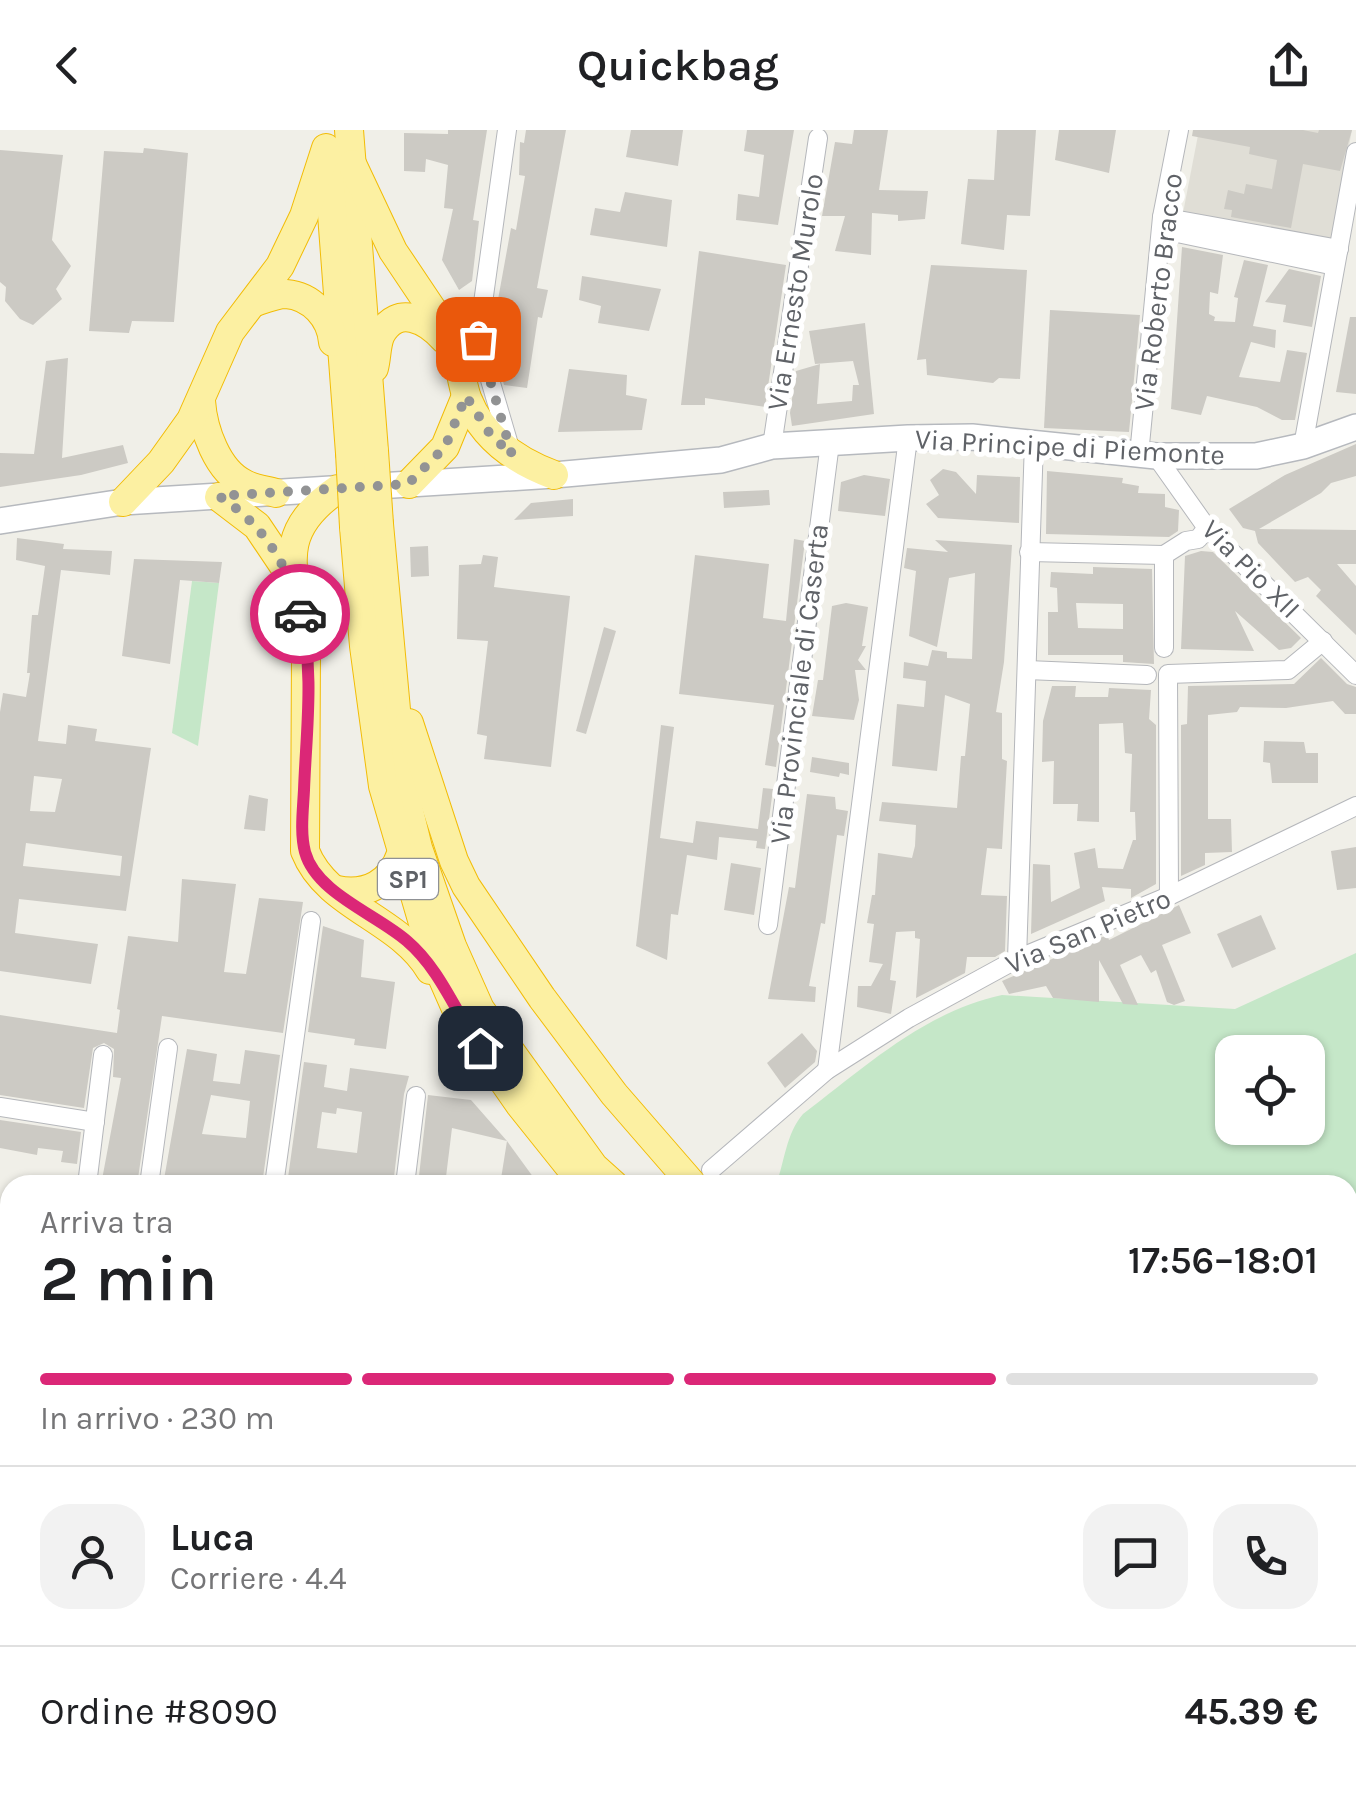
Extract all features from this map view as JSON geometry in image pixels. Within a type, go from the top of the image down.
[{"type":"highway","name":"SP1","points":[[349,130],[357,402]]},
{"type":"highway","name":"SP1","points":[[326,139],[362,452],[366,525],[364,646],[383,786],[432,954],[461,1020],[520,1105],[576,1175]]},
{"type":"highway","points":[[123,502],[179,440],[230,332],[280,266],[304,216],[326,139]]},
{"type":"highway","points":[[352,164],[393,251],[450,336],[466,396],[490,434],[512,455],[554,475]]},
{"type":"highway","points":[[255,302],[284,294],[322,311],[332,333],[336,368],[357,402]]},
{"type":"highway","points":[[357,402],[380,335],[396,319],[422,319],[446,341],[459,361]]},
{"type":"highway","points":[[408,484],[445,447],[466,396]]},
{"type":"highway","points":[[200,401],[202,419],[225,468],[245,484],[276,493]]},
{"type":"highway","points":[[338,489],[321,500],[301,526],[292,556],[292,578],[306,652],[305,851],[319,878],[406,940],[450,994]]},
{"type":"highway","points":[[219,496],[257,526],[292,578]]},
{"type":"highway","name":"SP1","points":[[366,525],[387,641],[402,786],[418,848],[452,946],[480,1009],[603,1175]]},
{"type":"highway","points":[[387,641],[420,760],[466,886],[542,998],[614,1094],[700,1175]]},
{"type":"highway","points":[[337,890],[349,892],[384,882],[395,871],[401,854]]},
{"type":"main road","name":"Via Principe di Piemonte","points":[[0,521],[123,502],[554,475],[721,460],[772,446],[908,438],[972,436],[1148,456],[1256,456],[1303,446],[1356,426]]},
{"type":"street","points":[[507,130],[478,339],[512,455]]},
{"type":"street","name":"Via Roberto Bracco","points":[[1148,456],[1163,224],[1179,130]]},
{"type":"street","name":"Via Ernesto Murolo","points":[[772,446],[818,138]]},
{"type":"street","points":[[1303,446],[1356,152]]},
{"type":"street","points":[[1163,224],[1337,258]]},
{"type":"street","points":[[827,1070],[908,438]]},
{"type":"street","points":[[1017,959],[1034,442]]},
{"type":"street","name":"Via Provinciale di Caserta","points":[[768,925],[830,443]]},
{"type":"street","name":"Via Pio XII","points":[[1148,456],[1207,528],[1356,675]]},
{"type":"street","points":[[1028,552],[1164,555],[1198,538],[1207,528]]},
{"type":"street","points":[[1164,555],[1164,648]]},
{"type":"street","points":[[1168,896],[1168,674],[1288,670],[1322,641]]},
{"type":"street","points":[[1027,670],[1147,675]]},
{"type":"street","name":"Via San Pietro","points":[[704,1175],[827,1070],[910,1018],[1017,959],[1168,896],[1356,806]]},
{"type":"street","points":[[275,1175],[311,921]]},
{"type":"street","points":[[150,1175],[168,1048]]},
{"type":"street","points":[[89,1175],[103,1054]]},
{"type":"street","points":[[406,1175],[416,1096]]},
{"type":"street","points":[[0,1107],[95,1122]]},
{"type":"shaded area","points":[[1199,130],[1352,130],[1330,243],[1183,213]]},
{"type":"green space","points":[[192,581],[219,583],[198,746],[172,733]]},
{"type":"green space","points":[[1356,953],[1356,1175],[779,1175],[789,1139],[803,1114],[896,1043],[974,1003],[1002,995],[1235,1009]]},
{"type":"building","points":[[448,130],[487,130],[473,220],[479,221],[472,281],[459,290],[442,260],[453,209],[444,208],[448,165],[426,159],[425,172],[404,171],[404,133],[448,134]]},
{"type":"building","points":[[526,130],[566,130],[537,288],[548,290],[542,318],[538,317],[527,388],[504,385],[491,338],[511,228],[516,230],[525,176],[519,175],[520,142],[524,143]]},
{"type":"building","points":[[631,130],[683,130],[678,166],[626,157]]},
{"type":"building","points":[[747,130],[794,130],[778,225],[736,220],[738,194],[759,197],[764,155],[744,151]]},
{"type":"building","points":[[854,130],[888,130],[879,190],[928,191],[925,219],[898,221],[898,215],[872,213],[871,255],[835,251],[845,216],[822,216],[835,142],[852,144]]},
{"type":"building","points":[[997,130],[1036,130],[1030,216],[1007,215],[1004,250],[961,244],[968,179],[994,180]]},
{"type":"building","points":[[1059,130],[1116,130],[1109,173],[1055,160]]},
{"type":"building","points":[[1193,130],[1352,130],[1340,171],[1303,164],[1291,228],[1231,217],[1232,210],[1224,209],[1228,190],[1244,194],[1246,184],[1272,189],[1277,160],[1249,154],[1250,147],[1192,136]]},
{"type":"building","points":[[144,148],[188,153],[174,322],[132,321],[129,333],[89,331],[104,151],[143,153]]},
{"type":"building","points":[[0,150],[63,155],[52,240],[71,266],[56,289],[62,299],[33,325],[20,319],[5,301],[6,287],[0,282]]},
{"type":"building","points":[[625,192],[672,200],[667,247],[590,235],[595,208],[620,212]]},
{"type":"building","points":[[1182,247],[1223,255],[1218,294],[1210,292],[1209,314],[1215,317],[1214,321],[1235,322],[1238,298],[1234,297],[1244,260],[1268,265],[1253,326],[1276,330],[1275,348],[1251,342],[1239,377],[1280,382],[1287,350],[1307,353],[1295,420],[1282,420],[1257,407],[1207,396],[1201,415],[1171,409]]},
{"type":"building","points":[[699,251],[786,265],[765,407],[705,398],[705,405],[681,405]]},
{"type":"building","points":[[931,265],[1027,270],[1020,379],[999,378],[993,383],[927,375],[926,359],[917,360]]},
{"type":"building","points":[[1289,269],[1321,276],[1312,327],[1283,322],[1286,305],[1265,302]]},
{"type":"building","points":[[582,276],[661,289],[649,331],[598,323],[601,306],[579,300]]},
{"type":"building","points":[[1050,310],[1140,315],[1129,432],[1044,428]]},
{"type":"building","points":[[1350,317],[1356,317],[1356,394],[1336,392]]},
{"type":"building","points":[[865,323],[874,414],[792,426],[796,371],[820,364],[817,404],[852,401],[853,385],[859,385],[853,361],[815,364],[809,331]]},
{"type":"building","points":[[68,358],[62,458],[123,445],[128,463],[81,475],[0,487],[0,453],[34,454],[46,361]]},
{"type":"building","points":[[569,369],[627,375],[626,395],[647,399],[642,430],[558,432]]},
{"type":"building","points":[[1356,444],[1356,476],[1331,483],[1321,493],[1259,529],[1356,530],[1356,564],[1337,564],[1356,586],[1356,635],[1316,596],[1321,590],[1308,577],[1295,582],[1258,543],[1255,531],[1243,528],[1229,509],[1285,475]]},
{"type":"building","points":[[943,469],[956,472],[976,494],[977,475],[1020,477],[1019,523],[938,518],[926,504],[939,495],[930,480]]},
{"type":"building","points":[[1047,471],[1123,478],[1122,483],[1139,486],[1138,493],[1165,494],[1165,507],[1179,510],[1178,531],[1169,537],[1046,534]]},
{"type":"building","points":[[864,475],[890,479],[885,516],[838,511],[841,482]]},
{"type":"building","points":[[769,490],[770,505],[724,508],[723,492]]},
{"type":"building","points":[[573,499],[573,516],[514,520],[531,503]]},
{"type":"building","points":[[17,538],[64,544],[63,549],[112,551],[110,575],[61,570],[38,741],[66,744],[68,725],[97,729],[95,741],[151,748],[126,911],[19,899],[15,933],[98,944],[91,984],[0,971],[0,712],[3,693],[26,697],[32,615],[38,615],[45,566],[16,560]],"holes":[[[34,776],[62,779],[55,812],[30,811]],[[26,843],[122,856],[120,876],[23,866]]]},
{"type":"building","points":[[794,539],[805,541],[776,767],[765,765],[774,705],[679,694],[695,555],[769,564],[763,618],[786,621]]},
{"type":"building","points":[[935,540],[1012,545],[1004,662],[996,712],[1002,713],[1002,759],[1007,761],[1002,849],[987,848],[981,895],[1007,896],[1005,951],[995,957],[967,957],[965,973],[916,998],[920,939],[915,938],[915,931],[896,932],[890,980],[896,981],[891,1014],[857,1007],[858,986],[871,986],[883,964],[869,962],[874,924],[867,923],[875,895],[878,853],[912,858],[915,846],[916,825],[879,821],[882,802],[957,808],[970,704],[945,695],[937,771],[892,766],[897,704],[924,707],[926,681],[903,678],[904,662],[928,666],[932,650],[947,652],[947,658],[972,659],[975,573],[949,578],[937,647],[909,636],[916,571],[904,568],[907,548],[948,552]]},
{"type":"building","points":[[428,546],[429,576],[411,577],[410,547]]},
{"type":"building","points":[[1213,552],[1301,638],[1291,648],[1279,650],[1235,611],[1254,651],[1181,649],[1185,556]]},
{"type":"building","points":[[483,555],[498,557],[494,587],[570,596],[551,767],[484,759],[487,736],[477,734],[488,641],[457,639],[459,565],[481,564]]},
{"type":"building","points":[[134,559],[222,562],[219,583],[180,580],[170,664],[122,656]]},
{"type":"building","points":[[1093,567],[1152,569],[1154,664],[1123,662],[1123,655],[1048,655],[1048,612],[1058,612],[1057,588],[1050,587],[1051,572],[1093,574]],"holes":[[[1076,603],[1123,604],[1123,629],[1078,628]]]},
{"type":"building","points":[[846,603],[868,607],[862,646],[866,646],[858,660],[866,670],[855,670],[859,700],[854,720],[812,716],[818,680],[823,680],[832,606]]},
{"type":"building","points":[[604,627],[616,631],[586,734],[576,731]]},
{"type":"building","points":[[1321,658],[1347,684],[1356,687],[1356,714],[1345,714],[1333,701],[1286,708],[1240,707],[1237,712],[1208,715],[1208,819],[1231,819],[1232,852],[1205,853],[1205,865],[1181,876],[1181,725],[1187,724],[1188,686],[1294,684]]},
{"type":"building","points":[[1052,686],[1076,686],[1075,697],[1108,697],[1109,688],[1151,690],[1149,719],[1156,725],[1156,884],[1131,898],[1131,889],[1102,887],[1105,901],[1031,934],[1033,864],[1050,865],[1051,902],[1080,888],[1074,853],[1095,848],[1098,868],[1123,869],[1136,840],[1135,812],[1130,812],[1132,754],[1125,753],[1123,723],[1099,724],[1099,822],[1077,821],[1078,804],[1053,804],[1054,761],[1042,762],[1043,721]]},
{"type":"building","points":[[661,725],[674,727],[660,838],[693,843],[696,821],[758,829],[763,788],[773,789],[765,849],[756,848],[757,841],[719,837],[717,860],[687,855],[678,915],[671,914],[667,960],[636,946]]},
{"type":"building","points":[[1264,741],[1304,742],[1306,753],[1318,753],[1318,783],[1272,783],[1270,763],[1263,762]]},
{"type":"building","points":[[812,757],[849,763],[849,775],[810,772]]},
{"type":"building","points":[[807,794],[835,797],[836,809],[848,811],[844,836],[837,835],[825,924],[821,923],[809,986],[816,987],[815,1002],[768,999],[789,887],[795,888]]},
{"type":"building","points":[[249,795],[268,799],[265,831],[244,829]]},
{"type":"building","points":[[1356,847],[1356,888],[1337,890],[1331,851]]},
{"type":"building","points":[[731,863],[761,868],[754,915],[724,910]]},
{"type":"building","points":[[182,879],[236,884],[224,972],[246,974],[259,898],[303,902],[283,1033],[162,1016],[138,1175],[103,1175],[121,1078],[113,1077],[114,1049],[104,1043],[93,1048],[84,1108],[0,1095],[0,1015],[117,1033],[128,936],[178,942]]},
{"type":"building","points":[[1179,905],[1191,933],[1162,945],[1185,1001],[1174,1005],[1167,1002],[1156,970],[1151,973],[1141,955],[1120,965],[1138,1005],[1123,1004],[1099,960],[1099,1002],[1053,998],[1046,986],[1009,994],[1002,981],[1107,935],[1109,940]]},
{"type":"building","points":[[1261,915],[1276,949],[1232,968],[1217,934]]},
{"type":"building","points":[[323,926],[364,940],[361,977],[395,982],[386,1049],[354,1045],[355,1039],[308,1032]]},
{"type":"building","points":[[802,1033],[817,1051],[815,1062],[785,1088],[767,1063]]},
{"type":"building","points":[[187,1049],[217,1054],[213,1081],[240,1084],[245,1050],[280,1055],[263,1175],[165,1175]],"holes":[[[211,1095],[250,1101],[246,1138],[202,1134]]]},
{"type":"building","points":[[304,1062],[327,1065],[324,1087],[347,1091],[350,1068],[409,1076],[394,1175],[288,1175]],"holes":[[[337,1108],[362,1112],[357,1153],[317,1148],[322,1112],[336,1114]]]},
{"type":"building","points":[[428,1095],[471,1100],[507,1141],[452,1128],[446,1175],[419,1175]]},
{"type":"building","points":[[0,1120],[81,1132],[77,1164],[61,1162],[63,1151],[38,1148],[37,1155],[0,1148]]},
{"type":"building","points":[[507,1141],[532,1175],[502,1175]]},
{"type":"way so far","points":[[300,614],[292,578],[267,540],[249,518],[219,496],[408,484],[445,447],[466,396],[490,434],[512,455],[478,339]]},
{"type":"route","points":[[300,614],[305,633],[307,700],[303,833],[311,867],[326,885],[380,920],[420,953],[450,994],[461,1020],[480,1048]]}]
